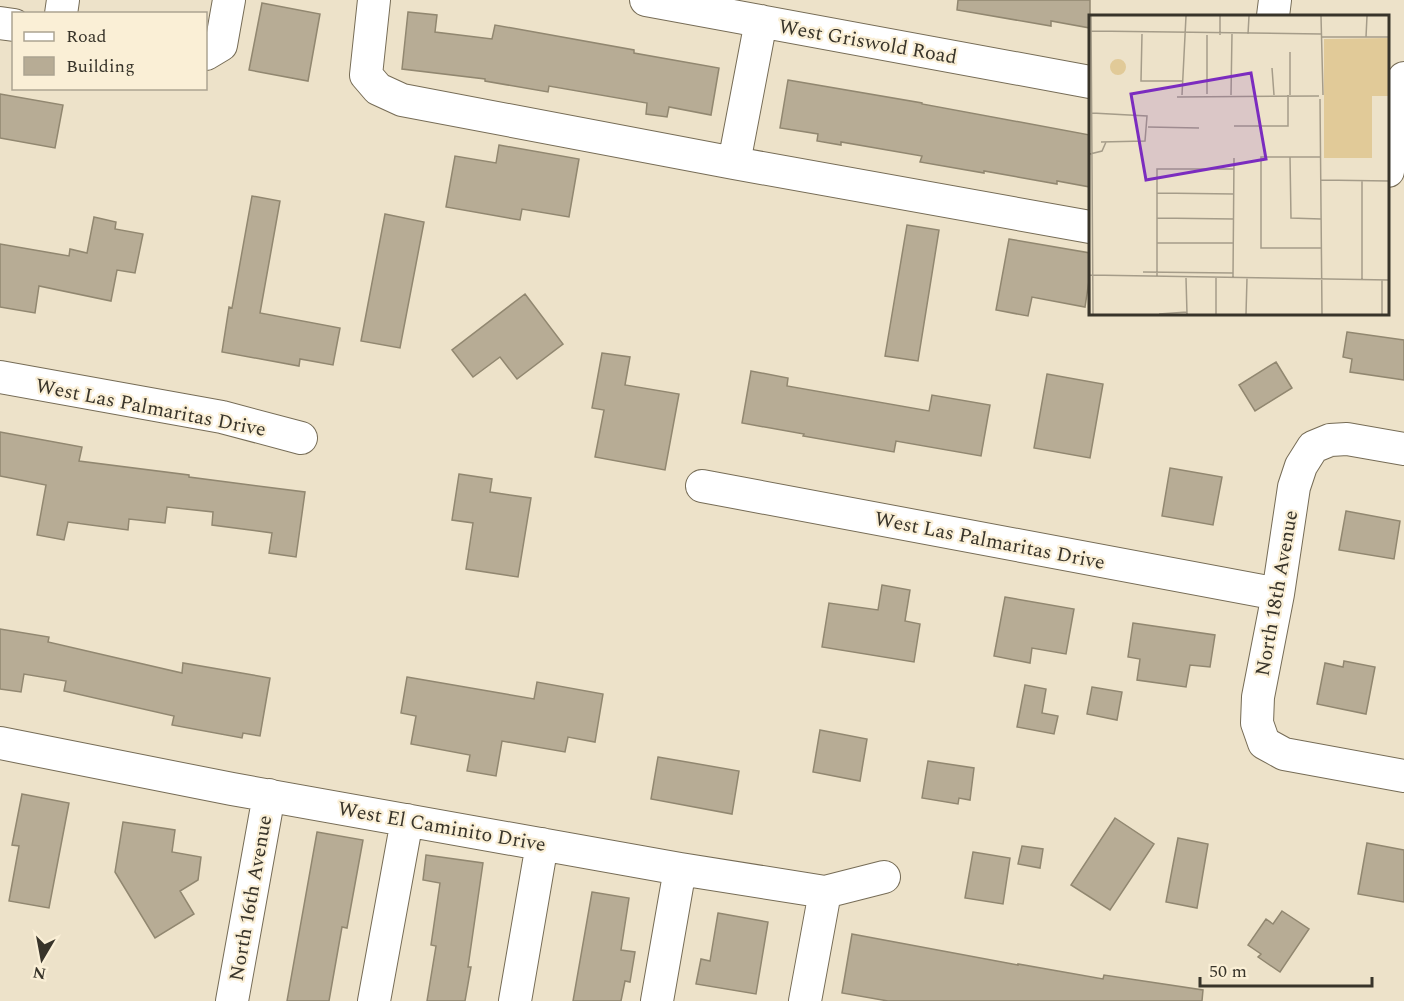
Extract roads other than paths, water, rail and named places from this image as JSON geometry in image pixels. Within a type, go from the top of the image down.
[{"type":"street","points":[[207,53],[221,45],[229,0]]},
{"type":"street","points":[[374,0],[366,75],[378,88],[402,100],[734,163],[1089,226]]},
{"type":"street","name":"West Griswold Road","points":[[646,0],[1089,82]]},
{"type":"street","points":[[1273,15],[1275,0]]},
{"type":"street","points":[[734,163],[761,21]]},
{"type":"street","points":[[1389,165],[1404,78]]},
{"type":"street","name":"West Las Palmaritas Drive","points":[[0,377],[222,417],[301,438]]},
{"type":"street","name":"North 18th Avenue","points":[[1404,449],[1347,439],[1330,440],[1313,447],[1301,466],[1294,487],[1278,594],[1258,697],[1257,723],[1264,743],[1284,754],[1404,776]]},
{"type":"street","name":"West Las Palmaritas Drive","points":[[702,486],[1278,594]]},
{"type":"street","name":"West El Caminito Drive","points":[[0,743],[407,820],[680,869],[825,892],[884,877]]},
{"type":"street","name":"North 16th Avenue","points":[[232,1001],[269,795]]},
{"type":"street","points":[[374,1001],[407,820]]},
{"type":"street","points":[[515,1001],[542,844]]},
{"type":"street","points":[[657,1001],[680,869]]},
{"type":"street","points":[[805,1001],[825,892]]}]
